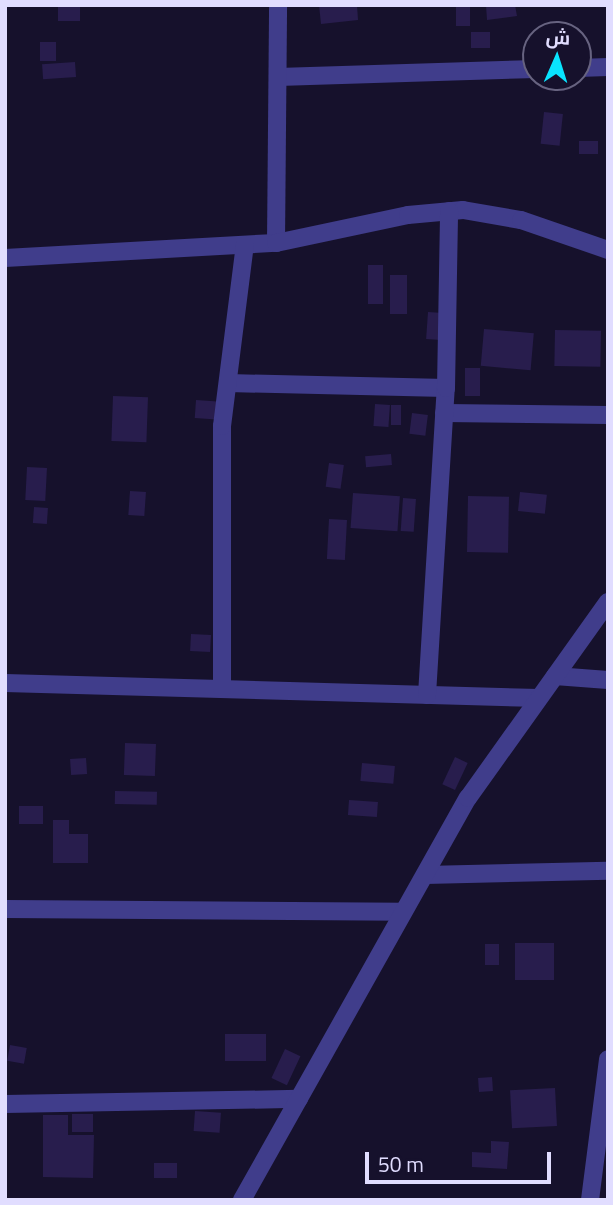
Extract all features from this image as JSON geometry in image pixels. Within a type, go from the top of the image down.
[{"type":"street","points":[[276,243],[278,5]]},
{"type":"street","points":[[278,77],[522,69]]},
{"type":"street","points":[[427,695],[446,388],[449,211]]},
{"type":"street","points":[[5,258],[276,243],[408,215],[449,211],[521,219],[608,250]]},
{"type":"street","points":[[222,689],[222,426],[245,245]]},
{"type":"street","points":[[228,383],[446,388]]},
{"type":"street","points":[[444,413],[608,415]]},
{"type":"street","points":[[242,1200],[468,798],[608,602]]},
{"type":"street","points":[[555,677],[608,680]]},
{"type":"street","points":[[5,683],[539,698]]},
{"type":"street","points":[[425,875],[608,872]]},
{"type":"street","points":[[5,909],[404,912]]},
{"type":"street","points":[[590,1200],[608,1059]]},
{"type":"street","points":[[5,1104],[299,1098]]},
{"type":"building","points":[[58,5],[80,5],[80,21],[58,21]]},
{"type":"building","points":[[319,5],[357,5],[358,20],[321,24]]},
{"type":"building","points":[[456,5],[470,5],[470,26],[456,26]]},
{"type":"building","points":[[486,5],[515,5],[517,16],[487,20]]},
{"type":"building","points":[[471,32],[490,32],[490,48],[471,48]]},
{"type":"building","points":[[40,42],[56,42],[56,61],[40,61]]},
{"type":"building","points":[[75,62],[76,77],[43,79],[42,64]]},
{"type":"building","points":[[544,112],[563,114],[560,146],[541,144]]},
{"type":"building","points":[[579,141],[598,141],[598,154],[579,154]]},
{"type":"building","points":[[368,265],[383,265],[383,304],[368,304]]},
{"type":"building","points":[[390,275],[407,275],[407,314],[390,314]]},
{"type":"building","points":[[428,312],[443,313],[441,340],[426,339]]},
{"type":"building","points":[[484,329],[534,333],[531,370],[481,366]]},
{"type":"building","points":[[555,330],[601,331],[600,367],[554,366]]},
{"type":"building","points":[[465,368],[480,368],[480,396],[465,396]]},
{"type":"building","points":[[113,396],[148,397],[146,442],[111,441]]},
{"type":"building","points":[[196,400],[225,402],[224,420],[195,418]]},
{"type":"building","points":[[375,404],[390,405],[388,427],[373,426]]},
{"type":"building","points":[[391,405],[401,405],[401,425],[391,425]]},
{"type":"building","points":[[412,413],[428,415],[425,436],[409,434]]},
{"type":"building","points":[[391,454],[392,465],[366,467],[365,456]]},
{"type":"building","points":[[329,463],[344,465],[341,489],[326,487]]},
{"type":"building","points":[[27,467],[47,468],[45,501],[25,500]]},
{"type":"building","points":[[130,491],[146,492],[144,516],[128,515]]},
{"type":"building","points":[[520,492],[547,495],[545,514],[518,511]]},
{"type":"building","points":[[353,493],[400,496],[397,531],[351,528]]},
{"type":"building","points":[[468,496],[509,497],[508,553],[467,552]]},
{"type":"building","points":[[403,498],[416,499],[414,532],[401,531]]},
{"type":"building","points":[[34,507],[48,508],[47,524],[33,523]]},
{"type":"building","points":[[329,519],[347,520],[345,560],[327,559]]},
{"type":"building","points":[[191,634],[211,635],[210,652],[190,651]]},
{"type":"building","points":[[125,743],[156,744],[155,776],[124,775]]},
{"type":"building","points":[[455,757],[468,763],[455,790],[442,784]]},
{"type":"building","points":[[86,758],[87,774],[71,775],[70,759]]},
{"type":"building","points":[[362,763],[395,766],[393,784],[360,781]]},
{"type":"building","points":[[115,791],[157,792],[157,805],[115,804]]},
{"type":"building","points":[[349,800],[378,802],[377,817],[348,815]]},
{"type":"building","points":[[19,806],[43,806],[43,824],[19,824]]},
{"type":"building","points":[[53,820],[69,820],[69,834],[88,834],[88,863],[53,863]]},
{"type":"building","points":[[515,943],[554,943],[554,980],[515,980]]},
{"type":"building","points":[[485,944],[499,944],[499,965],[485,965]]},
{"type":"building","points":[[225,1034],[266,1034],[266,1061],[225,1061]]},
{"type":"building","points":[[10,1045],[27,1048],[24,1064],[7,1061]]},
{"type":"building","points":[[285,1049],[300,1056],[287,1085],[271,1078]]},
{"type":"building","points":[[492,1077],[493,1091],[479,1092],[478,1078]]},
{"type":"building","points":[[555,1088],[557,1126],[512,1128],[510,1090]]},
{"type":"building","points":[[195,1111],[221,1113],[220,1133],[194,1131]]},
{"type":"building","points":[[72,1114],[93,1114],[93,1132],[72,1132]]},
{"type":"building","points":[[43,1115],[68,1115],[68,1135],[94,1135],[93,1178],[43,1177]]},
{"type":"building","points":[[491,1141],[509,1142],[507,1169],[472,1167],[472,1152],[491,1153]]},
{"type":"building","points":[[154,1163],[177,1163],[177,1178],[154,1178]]}]
